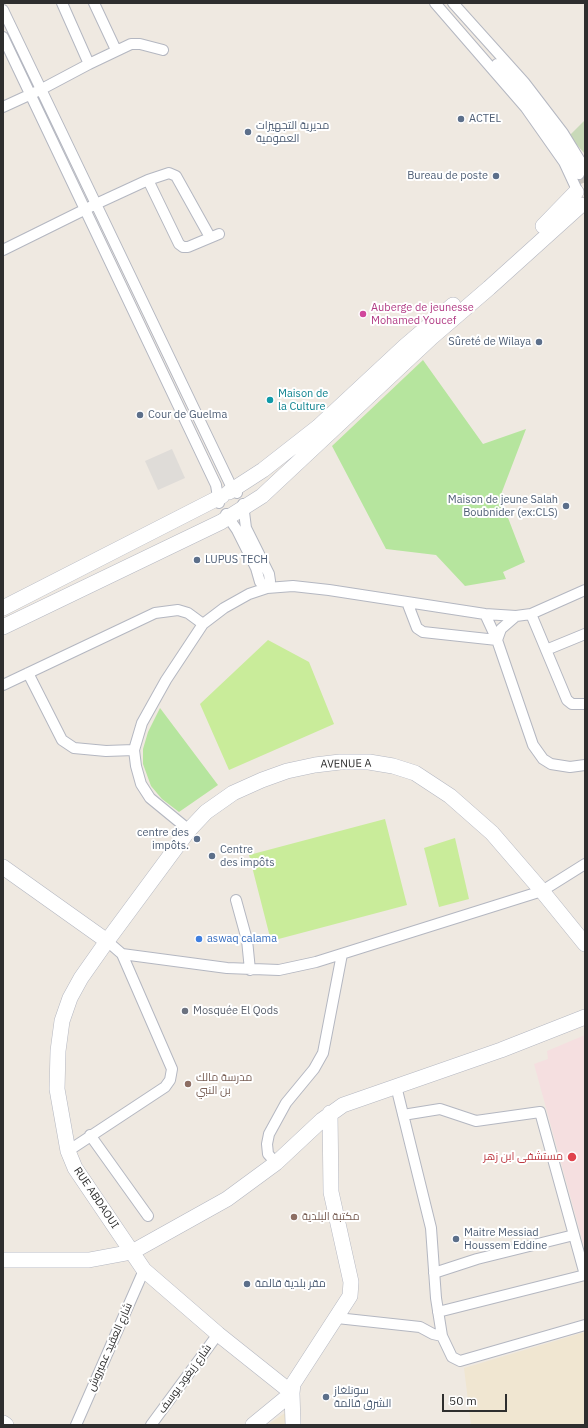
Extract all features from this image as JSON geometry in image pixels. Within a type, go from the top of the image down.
[{"type":"street","points":[[62,3],[89,64]]},
{"type":"street","points":[[94,3],[116,50]]},
{"type":"street","points":[[435,3],[526,108],[564,162],[582,193]]},
{"type":"street","points":[[442,3],[531,102],[563,147],[582,193]]},
{"type":"street","points":[[453,3],[528,88],[563,133],[582,193]]},
{"type":"street","points":[[3,10],[40,90],[96,204],[264,576],[293,586]]},
{"type":"street","points":[[3,37],[216,485],[231,503],[246,528],[264,576]]},
{"type":"street","points":[[3,107],[40,90],[116,50],[131,44],[140,44],[163,50]]},
{"type":"street","points":[[3,250],[96,204],[148,180],[169,173],[176,176],[214,235],[188,247],[183,247],[179,244],[148,180]]},
{"type":"street","points":[[3,608],[231,503],[262,496],[432,337],[489,288],[582,193]]},
{"type":"street","points":[[3,627],[231,503],[328,418],[404,347],[503,263],[555,215],[582,193]]},
{"type":"street","points":[[264,576],[260,582],[267,588]]},
{"type":"street","points":[[249,594],[264,576]]},
{"type":"street","points":[[189,830],[150,798],[141,784],[136,766],[134,750],[142,723],[150,707],[203,624],[224,608],[249,594],[267,588],[293,586],[329,590],[485,614],[516,616],[531,614],[585,590]]},
{"type":"street","points":[[407,602],[417,628],[423,632],[497,640]]},
{"type":"street","points":[[3,685],[155,613],[178,610],[188,613],[203,624]]},
{"type":"street","points":[[485,614],[497,640],[514,695],[537,753],[543,759],[558,766],[585,765]]},
{"type":"street","points":[[531,614],[567,700],[572,704],[585,704]]},
{"type":"street","points":[[497,640],[502,629],[516,616]]},
{"type":"street","points":[[546,650],[585,634]]},
{"type":"street","points":[[28,673],[62,740],[74,748],[106,751],[134,750]]},
{"type":"street","name":"AVENUE A","points":[[107,941],[189,830],[206,812],[233,793],[288,771],[315,765],[340,762],[369,762],[394,766],[415,773],[450,796],[492,834],[542,891],[584,943]]},
{"type":"street","points":[[122,954],[250,970],[279,970],[300,967],[542,891],[585,864]]},
{"type":"street","points":[[3,867],[107,941],[122,954],[172,1068],[170,1080],[165,1087],[90,1135],[68,1151]]},
{"type":"street","points":[[236,900],[248,940],[250,970]]},
{"type":"street","name":"RUE ABDAOUI","points":[[107,941],[81,978],[70,998],[62,1021],[58,1051],[57,1090],[68,1151],[75,1168],[144,1270],[218,1334],[292,1393]]},
{"type":"street","points":[[276,1163],[268,1154],[267,1144],[269,1134],[286,1103],[314,1070],[323,1053],[342,954]]},
{"type":"street","points":[[3,1260],[89,1260],[132,1252],[227,1199],[276,1163],[330,1113],[343,1105],[501,1050],[585,1017]]},
{"type":"street","points":[[396,1086],[431,1228],[434,1273],[442,1336],[452,1356],[460,1361],[585,1325]]},
{"type":"street","points":[[403,1115],[440,1109],[476,1121],[540,1112],[585,1275],[438,1312]]},
{"type":"street","points":[[293,1425],[292,1393],[298,1375],[337,1318],[350,1296],[351,1282],[331,1192],[330,1113]]},
{"type":"street","points":[[90,1135],[148,1216]]},
{"type":"street","points":[[434,1273],[477,1260],[574,1235]]},
{"type":"street","name":"شارع العقيد عميروش","points":[[76,1425],[144,1270]]},
{"type":"street","points":[[337,1318],[420,1327],[432,1334],[442,1336]]},
{"type":"street","name":"شارع زيغود يوسف","points":[[151,1425],[218,1334]]},
{"type":"street","points":[[253,1425],[292,1393]]},
{"type":"shaded area","points":[[172,449],[185,478],[158,490],[145,461]]},
{"type":"shaded area","name":"مستشفى ابن زهر","points":[[585,1035],[585,1250],[534,1064],[548,1059],[547,1051]]},
{"type":"shaded area","points":[[585,1332],[585,1425],[471,1425],[464,1368]]},
{"type":"shaded area","points":[[285,1413],[290,1425],[267,1425]]},
{"type":"green space","points":[[585,120],[585,154],[569,136]]},
{"type":"green space","points":[[423,360],[483,444],[526,429],[500,497],[525,562],[503,572],[506,579],[465,586],[436,555],[386,549],[332,446]]},
{"type":"green space","points":[[268,640],[309,662],[334,724],[229,770],[200,704]]},
{"type":"green space","points":[[160,708],[218,785],[179,812],[162,799],[151,786],[143,764],[143,749],[148,732]]},
{"type":"green space","points":[[385,819],[407,905],[271,941],[249,855]]},
{"type":"green space","points":[[455,838],[469,899],[439,907],[424,848]]},
{"type":"tunnel","points":[[579,174],[585,190]]},
{"type":"place","name":"ACTEL","points":[[461,119]]},
{"type":"place","name":"مديرية التجهيزات العمومية","points":[[248,132]]},
{"type":"place","name":"Bureau de poste","points":[[496,176]]},
{"type":"place","name":"Auberge de jeunesse Mohamed Youcef","points":[[363,314]]},
{"type":"place","name":"Sûreté de Wilaya","points":[[539,342]]},
{"type":"place","name":"Maison de la Culture","points":[[270,400]]},
{"type":"place","name":"Cour de Guelma","points":[[140,415]]},
{"type":"place","name":"Maison de jeune Salah Boubnider (ex:CLS)","points":[[566,506]]},
{"type":"place","name":"LUPUS TECH","points":[[197,560]]},
{"type":"place","name":"centre des impôts.","points":[[197,839]]},
{"type":"place","name":"Centre des impôts","points":[[212,856]]},
{"type":"place","name":"aswaq calama","points":[[199,939]]},
{"type":"place","name":"Mosquée El Qods","points":[[185,1011]]},
{"type":"place","name":"مدرسة مالك بن النبي","points":[[188,1084]]},
{"type":"place","name":"مستشفى ابن زهر","points":[[572,1157]]},
{"type":"place","name":"مكتبة البلدية","points":[[294,1217]]},
{"type":"place","name":"Maitre Messiad Houssem Eddine","points":[[456,1239]]},
{"type":"place","name":"مقر بلدية قالمة","points":[[247,1284]]},
{"type":"place","name":"سونلغاز الشرق قالمة","points":[[326,1397]]}]
